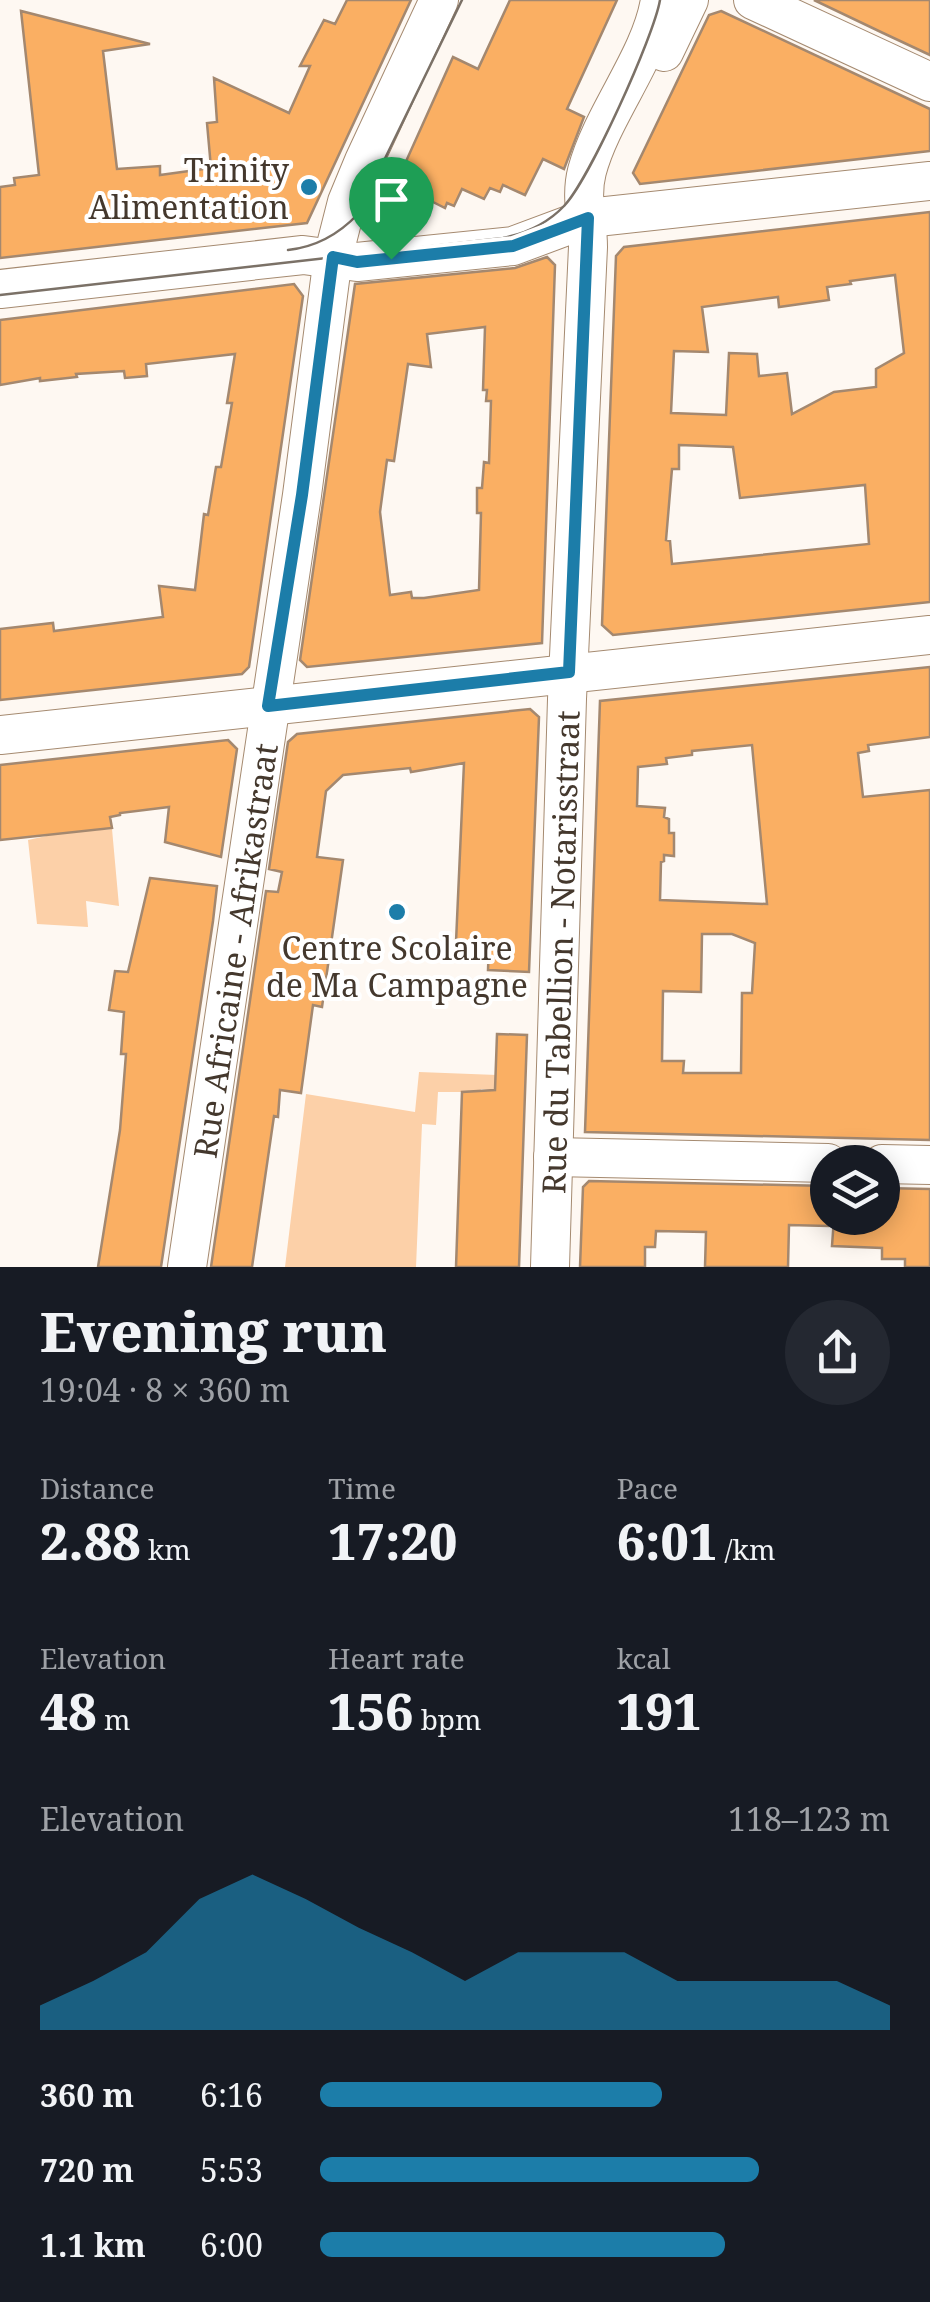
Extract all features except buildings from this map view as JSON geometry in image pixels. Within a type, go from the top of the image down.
[{"type":"street","name":"Rue Africaine - Afrikastraat","points":[[187,1267],[302,495],[333,257],[364,161],[439,0]]},
{"type":"street","points":[[391,259],[364,225],[364,207],[463,0]]},
{"type":"street","name":"Rue du Tabellion - Notarisstraat","points":[[588,218],[583,207],[588,170],[660,0]]},
{"type":"street","name":"Rue du Tabellion - Notarisstraat","points":[[550,1267],[588,218],[689,0]]},
{"type":"street","points":[[753,0],[930,82]]},
{"type":"street","points":[[0,289],[292,256],[357,262],[513,246],[588,218],[930,181]]},
{"type":"street","points":[[0,735],[930,635]]},
{"type":"street","points":[[553,1156],[810,1163]]},
{"type":"street","points":[[900,1164],[930,1165]]},
{"type":"shaded area","points":[[112,829],[119,906],[86,901],[88,927],[37,924],[28,840]]},
{"type":"shaded area","points":[[419,1072],[526,1076],[525,1094],[481,1089],[438,1092],[436,1125],[422,1124],[416,1267],[285,1267],[306,1094],[415,1112]]},
{"type":"tram line","points":[[288,250],[326,238],[358,214],[462,0]]},
{"type":"tram line","points":[[0,295],[503,238],[528,230],[564,206],[589,168],[634,74],[660,0]]},
{"type":"place","name":"Trinity Alimentation","points":[[309,187]]},
{"type":"place","name":"Centre Scolaire de Ma Campagne","points":[[397,912]]},
{"type":"route","points":[[588,218],[569,672],[268,706],[302,495],[333,257],[357,262],[391,259],[513,246],[588,218]]}]
